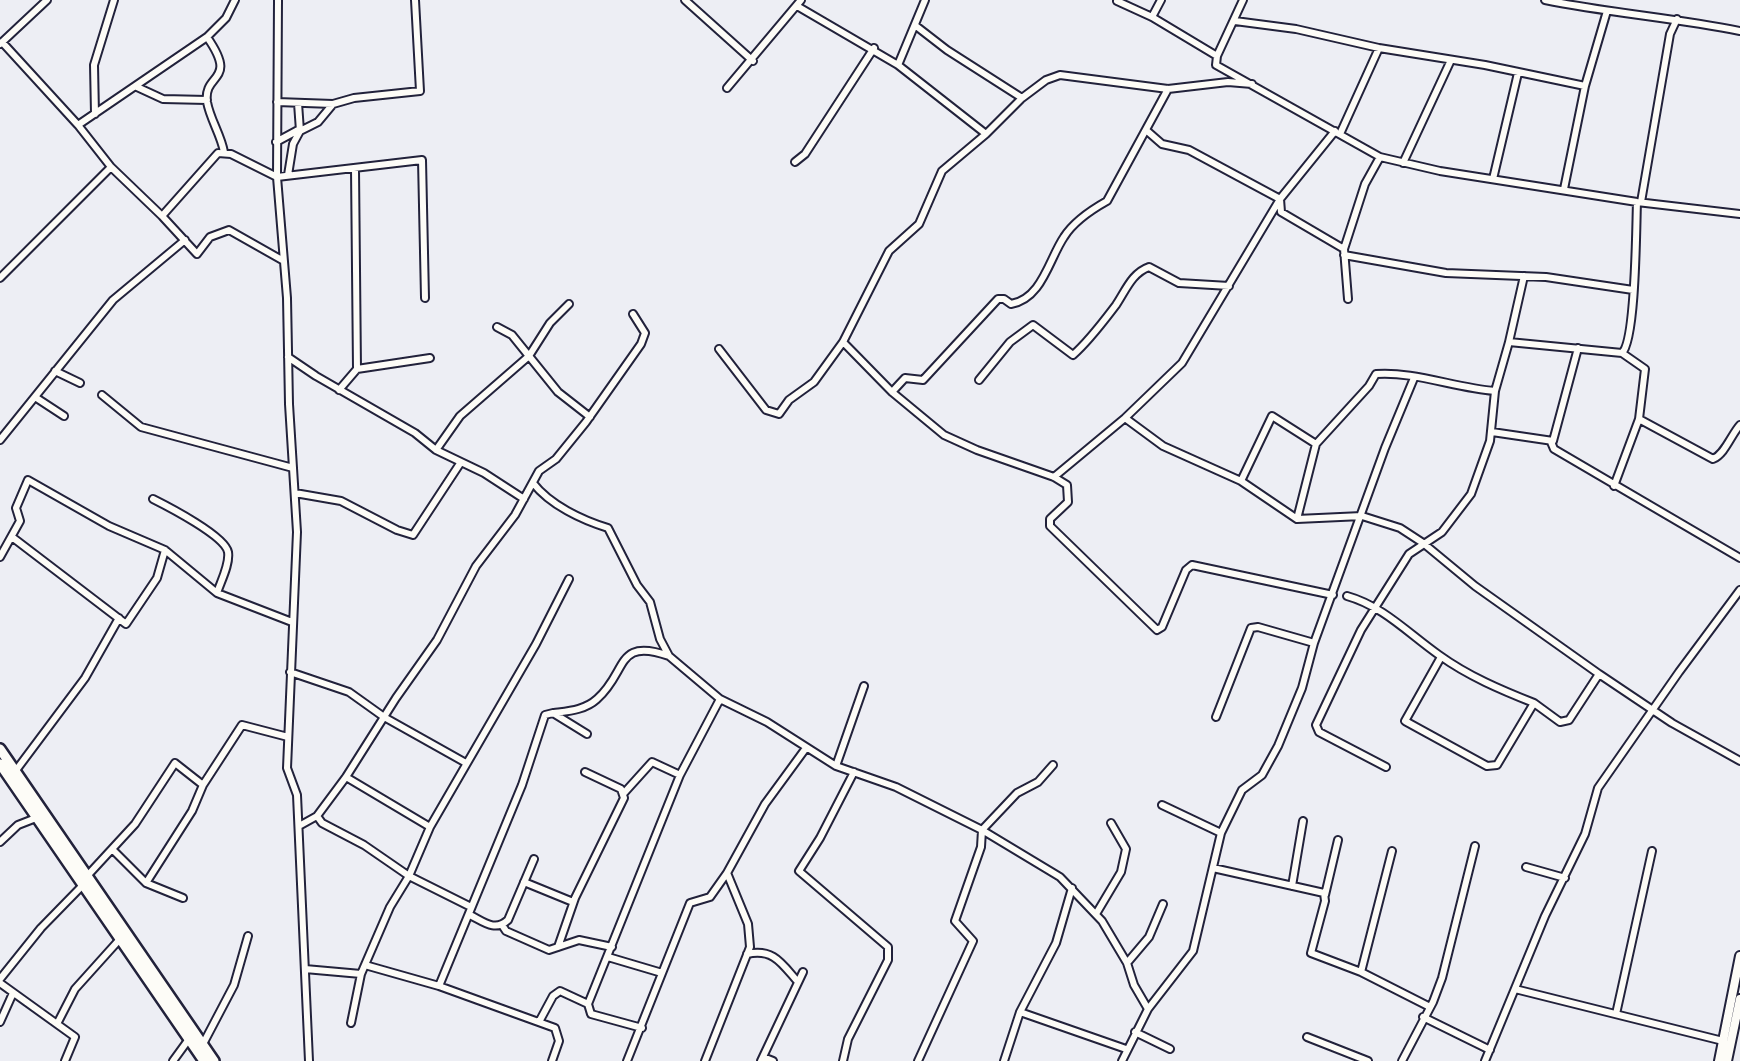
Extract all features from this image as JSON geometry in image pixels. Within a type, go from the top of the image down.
[{"type":"main road","points":[[0,749],[36,818],[204,1061]]},
{"type":"main road","points":[[0,764],[12,774],[88,875],[214,1061]]},
{"type":"street","points":[[47,0],[1,43],[78,125],[111,167],[162,216],[197,254],[210,237],[229,230],[282,260]]},
{"type":"street","points":[[95,114],[94,64],[114,0]]},
{"type":"street","points":[[78,125],[137,87],[177,55],[207,37],[226,18],[235,0]]},
{"type":"street","points":[[278,0],[277,177],[282,260],[287,298],[297,532],[287,768],[297,795],[309,1061]]},
{"type":"street","points":[[277,102],[333,104],[354,98],[420,90],[415,0]]},
{"type":"street","points":[[685,0],[753,61]]},
{"type":"street","points":[[898,65],[925,0]]},
{"type":"street","points":[[1152,17],[1161,0]]},
{"type":"street","points":[[1243,0],[1217,56],[1216,65],[1380,157],[1493,179],[1639,202],[1740,214]]},
{"type":"street","points":[[1545,0],[1607,11],[1677,19],[1740,31]]},
{"type":"street","points":[[1117,1],[1152,17],[1217,56]]},
{"type":"street","points":[[728,88],[753,61],[799,3],[874,48],[986,134]]},
{"type":"street","points":[[1564,189],[1585,86],[1607,11]]},
{"type":"street","points":[[1622,353],[1626,349],[1628,339],[1634,290],[1639,202],[1670,34],[1677,19]]},
{"type":"street","points":[[1234,21],[1296,29],[1379,48],[1585,86]]},
{"type":"street","points":[[916,26],[946,50],[1022,98]]},
{"type":"street","points":[[207,37],[221,59],[222,68],[210,89],[207,100],[224,152],[277,177],[422,160],[425,298]]},
{"type":"street","points":[[795,162],[805,154],[874,48]]},
{"type":"street","points":[[1054,477],[1125,418],[1182,363],[1280,199],[1338,133],[1379,48]]},
{"type":"street","points":[[1403,163],[1451,60]]},
{"type":"street","points":[[1493,179],[1518,73]]},
{"type":"street","points":[[718,349],[766,410],[779,414],[789,400],[814,382],[843,342],[889,251],[919,224],[942,171],[986,134],[1022,98],[1046,80],[1060,75],[1168,89],[1220,83],[1252,84]]},
{"type":"street","points":[[137,87],[163,99],[207,100]]},
{"type":"street","points":[[892,392],[905,378],[923,380],[998,299],[1004,299],[1011,304],[1019,303],[1041,282],[1065,236],[1089,211],[1107,201],[1168,89]]},
{"type":"street","points":[[288,175],[293,144],[300,130],[298,103]]},
{"type":"street","points":[[276,142],[318,122],[333,104]]},
{"type":"street","points":[[1146,130],[1162,144],[1189,150],[1280,199]]},
{"type":"street","points":[[162,216],[214,158],[224,152]]},
{"type":"street","points":[[1348,299],[1344,252],[1365,184],[1380,157]]},
{"type":"street","points":[[0,278],[111,167]]},
{"type":"street","points":[[355,169],[357,369]]},
{"type":"street","points":[[1280,199],[1281,212],[1344,252],[1446,273],[1546,277],[1634,290]]},
{"type":"street","points":[[0,440],[113,300],[185,240]]},
{"type":"street","points":[[979,380],[1010,342],[1033,325],[1073,355],[1083,347],[1116,305],[1136,273],[1149,267],[1179,283],[1229,286]]},
{"type":"street","points":[[1386,767],[1317,729],[1351,651],[1409,554],[1442,532],[1471,494],[1492,432],[1494,391],[1509,342],[1524,276]]},
{"type":"street","points":[[436,450],[460,416],[529,356],[550,323],[569,304]]},
{"type":"street","points":[[299,826],[317,816],[346,777],[437,640],[476,566],[524,499],[539,471],[556,459],[590,417],[641,344],[645,333],[633,314]]},
{"type":"street","points":[[497,327],[512,335],[558,392],[590,417]]},
{"type":"street","points":[[843,342],[892,392],[944,435],[977,450],[1054,477],[1067,485],[1068,502],[1050,519],[1050,526],[1157,630],[1162,627],[1186,570],[1192,565],[1333,595]]},
{"type":"street","points":[[1509,342],[1622,353],[1645,369],[1639,419],[1614,486]]},
{"type":"street","points":[[1578,348],[1551,442],[1554,449],[1740,558]]},
{"type":"street","points":[[288,357],[339,390],[415,433],[436,450],[524,499]]},
{"type":"street","points":[[339,390],[357,369],[430,358]]},
{"type":"street","points":[[55,371],[80,383]]},
{"type":"street","points":[[1298,519],[1316,444],[1376,374],[1494,391]]},
{"type":"street","points":[[1122,1061],[1148,1009],[1193,951],[1221,833],[1242,790],[1262,775],[1278,746],[1302,688],[1314,644],[1385,448],[1414,378]]},
{"type":"street","points":[[102,395],[141,427],[293,468]]},
{"type":"street","points":[[35,397],[64,416]]},
{"type":"street","points":[[1241,481],[1272,416],[1316,444]]},
{"type":"street","points":[[1125,418],[1163,446],[1241,481],[1298,519],[1362,516],[1400,528],[1423,543],[1475,586],[1599,674],[1652,710],[1740,761]]},
{"type":"street","points":[[1639,419],[1713,459],[1719,456],[1730,436],[1740,425]]},
{"type":"street","points":[[1492,432],[1551,442]]},
{"type":"street","points":[[295,493],[341,501],[396,530],[413,535],[461,462]]},
{"type":"street","points":[[0,557],[20,521],[16,508],[28,480],[109,526],[165,550],[217,592],[292,622]]},
{"type":"street","points":[[533,483],[540,492],[584,521],[608,528],[637,585],[650,602],[660,639],[669,656]]},
{"type":"street","points":[[153,499],[175,510],[220,540],[228,549],[228,558],[217,592]]},
{"type":"street","points":[[12,537],[126,624],[157,578],[165,550]]},
{"type":"street","points":[[351,1023],[361,974],[390,907],[409,876],[430,827],[536,644],[569,579]]},
{"type":"street","points":[[1485,1061],[1545,916],[1585,834],[1598,788],[1740,590]]},
{"type":"street","points":[[1347,596],[1377,607],[1442,657],[1495,688],[1534,703],[1560,722],[1569,720],[1599,674]]},
{"type":"street","points":[[12,774],[85,678],[119,618]]},
{"type":"street","points":[[1216,717],[1251,628],[1258,627],[1314,644]]},
{"type":"street","points":[[439,986],[522,785],[544,715],[577,710],[597,699],[628,654],[637,650],[650,649],[669,656],[720,699],[767,722],[836,766],[896,787],[982,830],[1060,877],[1096,914],[1127,963],[1134,985],[1148,1009]]},
{"type":"street","points":[[1442,657],[1405,721],[1481,764],[1497,765],[1534,703]]},
{"type":"street","points":[[290,672],[349,692],[384,717],[466,764]]},
{"type":"street","points":[[836,766],[864,686]]},
{"type":"street","points":[[642,1028],[591,1014],[588,1004],[680,775],[720,699]]},
{"type":"street","points":[[553,713],[586,734]]},
{"type":"street","points":[[146,884],[192,811],[203,785],[242,725],[288,737]]},
{"type":"street","points":[[627,1061],[690,903],[710,897],[727,873],[765,804],[806,748]]},
{"type":"street","points":[[558,947],[573,902],[624,798],[624,793],[652,762],[680,775]]},
{"type":"street","points":[[88,875],[135,824],[175,763],[203,785]]},
{"type":"street","points":[[918,1061],[973,941],[955,921],[981,847],[982,830],[1017,793],[1038,782],[1053,765]]},
{"type":"street","points":[[585,772],[624,793]]},
{"type":"street","points":[[847,1061],[848,1039],[888,960],[888,947],[799,871],[820,838],[854,772]]},
{"type":"street","points":[[346,777],[430,827]]},
{"type":"street","points":[[1162,805],[1221,833]]},
{"type":"street","points":[[317,816],[322,823],[364,845],[409,876],[471,907]]},
{"type":"street","points":[[0,842],[18,825],[36,818]]},
{"type":"street","points":[[1292,886],[1303,821]]},
{"type":"street","points":[[1096,914],[1121,872],[1126,849],[1111,823]]},
{"type":"street","points":[[1338,840],[1311,953],[1360,972],[1430,1007]]},
{"type":"street","points":[[1403,1061],[1430,1007],[1450,951],[1475,846]]},
{"type":"street","points":[[113,850],[146,884],[183,898]]},
{"type":"street","points":[[1360,972],[1392,851]]},
{"type":"street","points":[[1616,1014],[1652,851]]},
{"type":"street","points":[[470,915],[494,927],[508,920],[534,859]]},
{"type":"street","points":[[1526,867],[1565,878]]},
{"type":"street","points":[[1213,868],[1325,895]]},
{"type":"street","points":[[705,1061],[750,947],[748,924],[727,873]]},
{"type":"street","points":[[524,882],[573,902]]},
{"type":"street","points":[[65,1061],[75,1037],[13,993],[0,981],[41,928],[83,885]]},
{"type":"street","points":[[1004,1061],[1020,1012],[1056,942],[1072,888]]},
{"type":"street","points":[[1127,963],[1149,936],[1163,904]]},
{"type":"street","points":[[502,925],[506,931],[549,950],[579,940],[612,947]]},
{"type":"street","points":[[203,1044],[234,986],[248,936]]},
{"type":"street","points":[[57,1024],[75,989],[120,939]]},
{"type":"street","points":[[747,954],[764,952],[779,958],[798,982]]},
{"type":"street","points":[[1719,1061],[1740,956]]},
{"type":"street","points":[[608,957],[662,973]]},
{"type":"street","points":[[365,965],[439,986],[555,1028],[559,1034],[552,1061]]},
{"type":"street","points":[[305,969],[361,974]]},
{"type":"street","points":[[773,1061],[762,1059],[803,972]]},
{"type":"street","points":[[1515,989],[1723,1041]]},
{"type":"street","points":[[539,1022],[553,996],[560,991],[588,1004]]},
{"type":"street","points":[[0,1022],[13,993]]},
{"type":"street","points":[[1727,1061],[1740,999]]},
{"type":"street","points":[[1020,1012],[1126,1049]]},
{"type":"street","points":[[1423,1017],[1490,1050]]},
{"type":"street","points":[[1135,1032],[1170,1049]]},
{"type":"street","points":[[1307,1037],[1368,1061]]},
{"type":"street","points":[[173,1061],[189,1039]]}]
